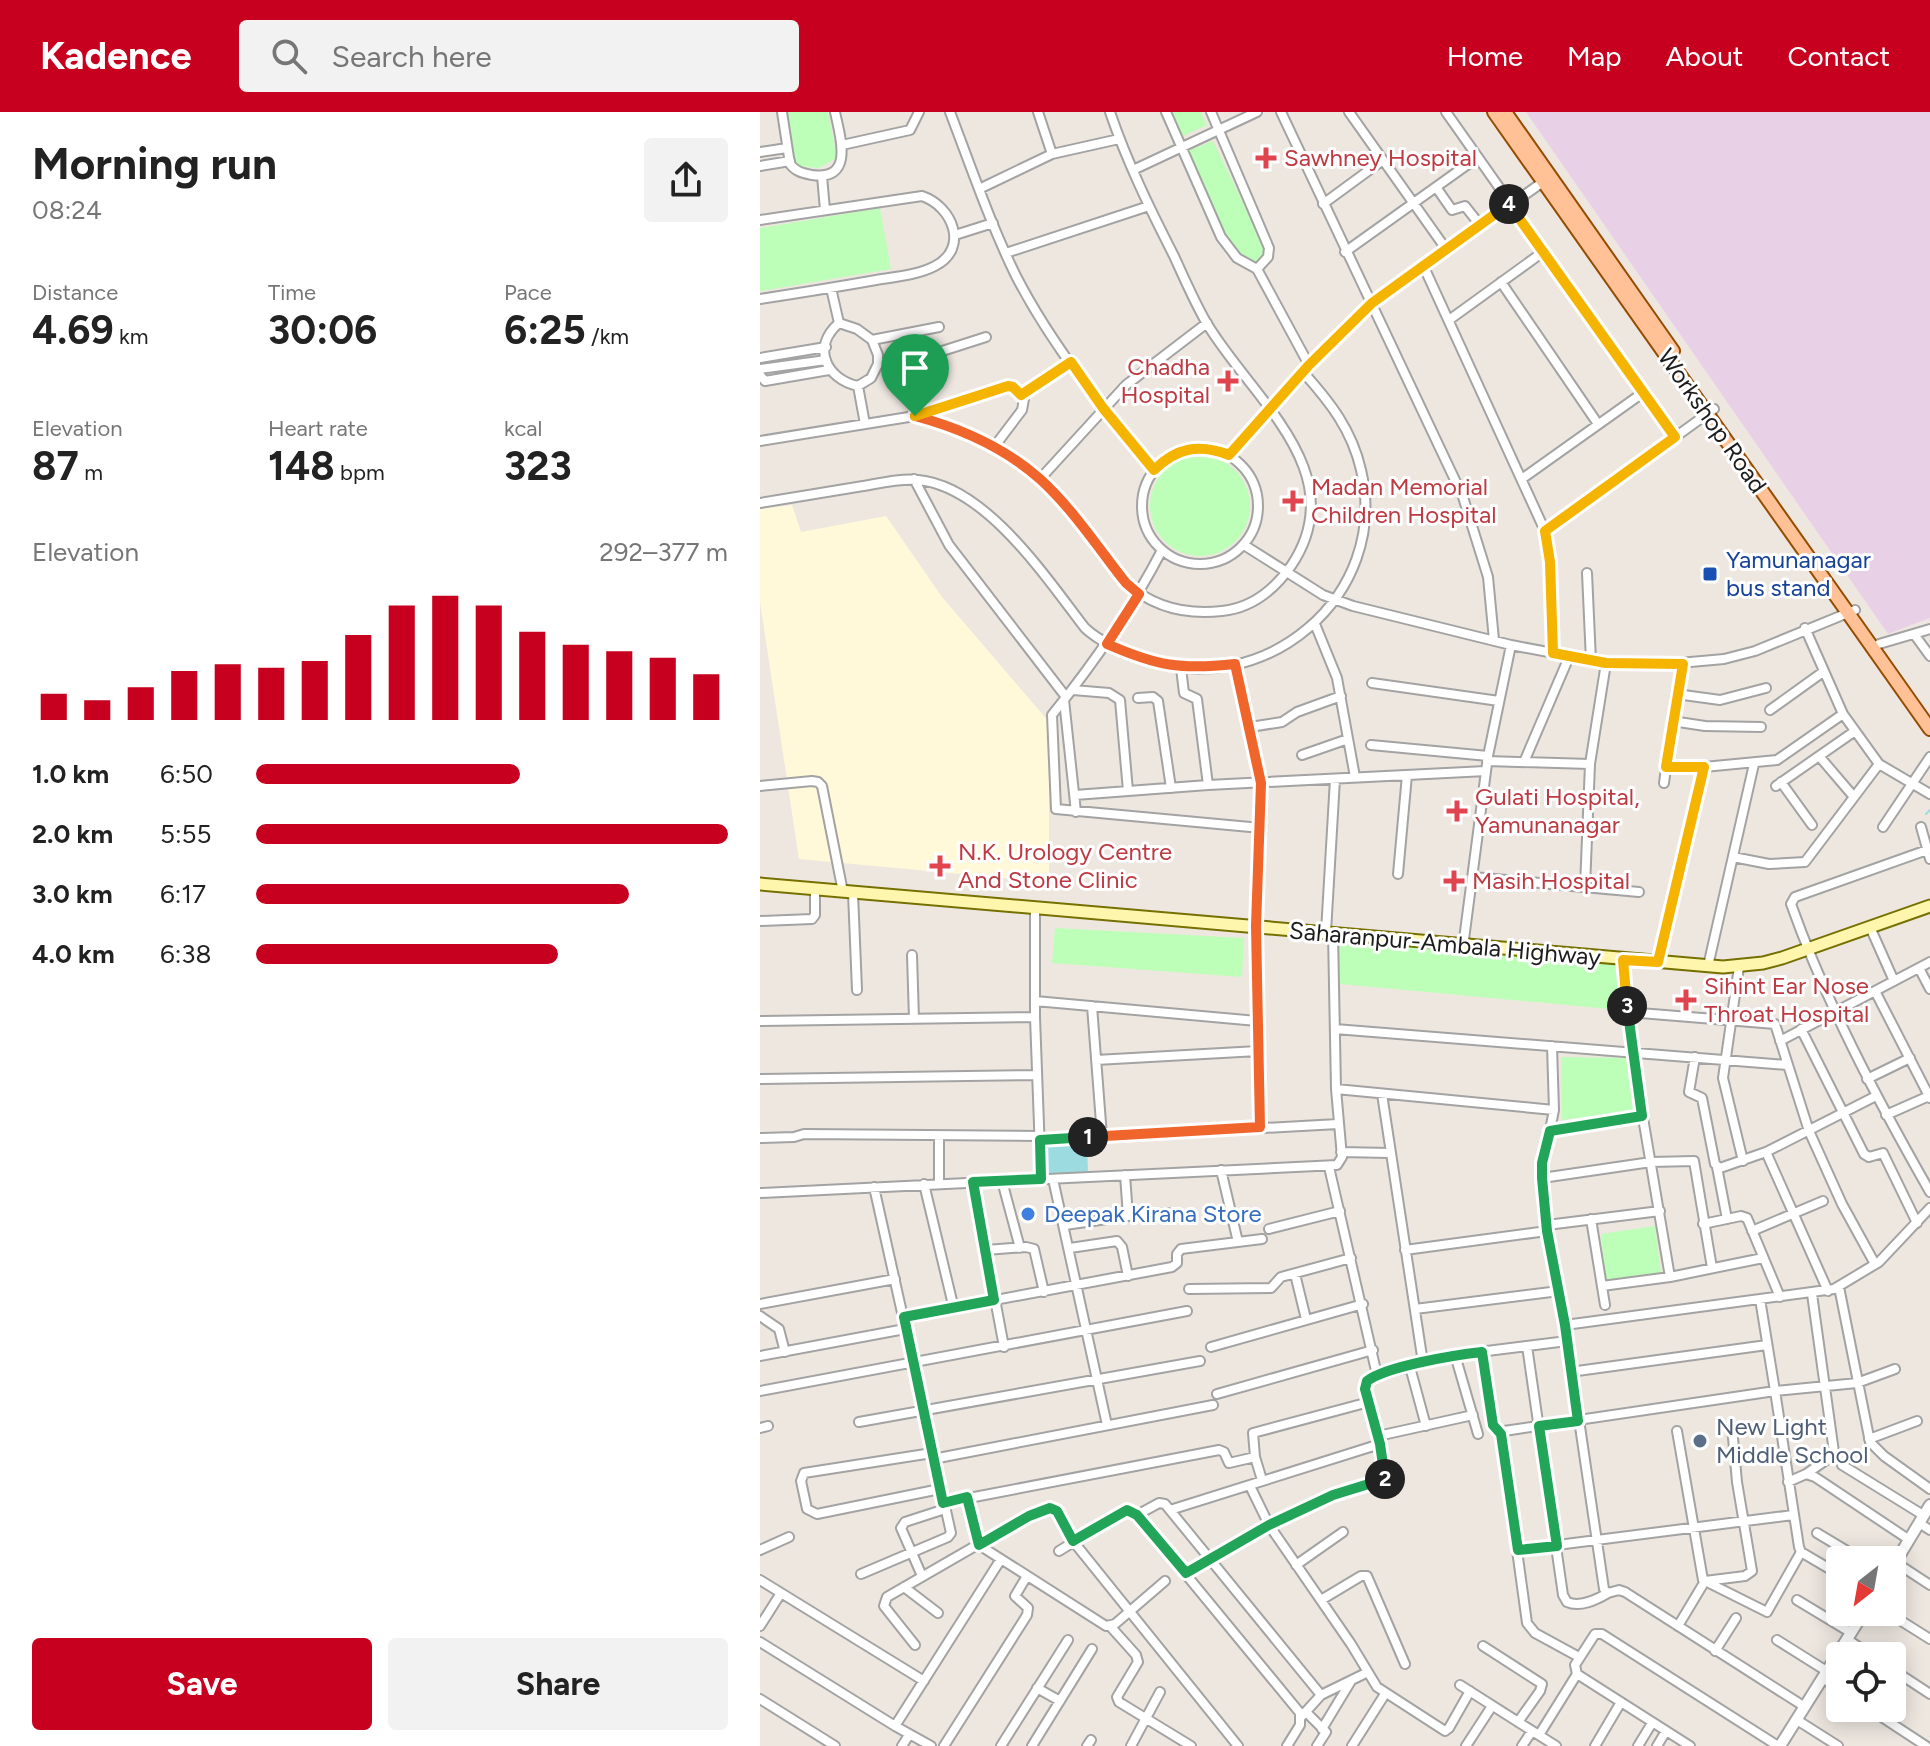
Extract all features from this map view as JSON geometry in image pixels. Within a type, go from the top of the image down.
[{"type":"main road","name":"Workshop Road","points":[[1494,112],[1548,178]]},
{"type":"main road","name":"Workshop Road","points":[[1505,112],[1852,611],[1930,729]]},
{"type":"main road","name":"Workshop Road","points":[[1852,611],[1930,716]]},
{"type":"main road","name":"Saharanpur-Ambala Highway","points":[[760,884],[1256,926],[1463,947],[1739,967],[1807,950],[1930,906]]},
{"type":"street","points":[[782,112],[790,161],[798,171],[822,176],[833,172],[841,163],[842,145],[835,112]]},
{"type":"street","points":[[842,145],[910,130],[919,112]]},
{"type":"street","points":[[950,112],[993,223],[1026,294],[1103,408],[1154,470]]},
{"type":"street","points":[[1038,112],[1052,154]]},
{"type":"street","points":[[915,416],[948,425],[994,447],[1040,479],[1126,583],[1139,594],[1163,606],[1205,613],[1227,611],[1261,597],[1286,572],[1301,547],[1310,515],[1307,477],[1297,448],[1207,323],[1149,206],[1110,112]]},
{"type":"street","points":[[760,503],[914,479],[951,490],[1021,545],[1085,628],[1107,644],[1152,662],[1181,668],[1235,664],[1276,651],[1315,624],[1336,600],[1356,560],[1365,509],[1362,472],[1347,429],[1306,369],[1257,269],[1237,258],[1225,244],[1166,112]]},
{"type":"street","points":[[1211,112],[1269,248],[1268,257],[1257,269]]},
{"type":"street","points":[[1133,170],[1257,112]]},
{"type":"street","points":[[1281,112],[1474,525],[1488,577],[1494,640]]},
{"type":"street","points":[[1349,112],[1446,249]]},
{"type":"street","points":[[1446,112],[1675,437]]},
{"type":"street","points":[[979,189],[1052,154],[1119,139]]},
{"type":"street","points":[[760,152],[787,148]]},
{"type":"street","points":[[1345,252],[1478,157]]},
{"type":"street","points":[[1323,204],[1383,160]]},
{"type":"street","points":[[760,166],[790,161]]},
{"type":"street","points":[[822,176],[825,210]]},
{"type":"street","points":[[1229,455],[1306,369],[1372,303],[1548,178]]},
{"type":"street","points":[[1436,187],[1452,210],[1465,206],[1480,225]]},
{"type":"street","points":[[760,220],[922,196],[942,206],[949,215],[955,235],[951,249],[943,261],[934,267],[760,299]]},
{"type":"street","points":[[1006,253],[1149,206]]},
{"type":"street","points":[[955,235],[993,223]]},
{"type":"street","points":[[1449,320],[1543,252]]},
{"type":"street","points":[[1423,265],[1545,531],[1552,590],[1553,653]]},
{"type":"street","points":[[1501,282],[1598,424]]},
{"type":"street","points":[[831,288],[839,323]]},
{"type":"street","points":[[839,323],[857,329],[872,340],[878,355],[878,364],[871,378],[858,386]]},
{"type":"street","points":[[839,323],[829,334],[827,365],[840,379],[858,386]]},
{"type":"street","points":[[1040,479],[1103,408],[1142,371],[1207,323]]},
{"type":"street","points":[[872,340],[939,327]]},
{"type":"street","points":[[878,364],[936,353],[986,337]]},
{"type":"street","points":[[760,358],[826,347]]},
{"type":"street","points":[[1021,395],[1071,362]]},
{"type":"street","points":[[760,372],[827,365]]},
{"type":"street","points":[[858,386],[865,424]]},
{"type":"street","points":[[760,441],[915,416],[1013,387],[1021,395],[1024,407],[994,447]]},
{"type":"street","points":[[1523,478],[1644,392]]},
{"type":"street","points":[[1545,531],[1711,412]]},
{"type":"street","points":[[1205,448],[1229,455],[1243,466],[1258,496],[1258,514],[1253,530],[1244,545],[1230,556],[1213,563],[1195,564],[1177,560],[1150,537],[1143,520],[1141,503],[1145,485],[1166,458],[1180,451],[1205,448]]},
{"type":"street","points":[[914,479],[949,545],[1068,696],[1076,812]]},
{"type":"street","points":[[1244,545],[1336,600],[1511,645],[1606,663],[1683,664],[1740,655],[1852,611]]},
{"type":"street","points":[[1162,550],[1107,644],[1052,715],[1055,806],[1059,811],[1261,828]]},
{"type":"street","points":[[1587,573],[1591,661]]},
{"type":"street","points":[[1315,624],[1335,670],[1355,777]]},
{"type":"street","points":[[1805,628],[1843,714],[1879,764],[1930,794]]},
{"type":"street","points":[[1879,644],[1930,629]]},
{"type":"street","points":[[1914,634],[1930,656]]},
{"type":"street","points":[[1463,947],[1488,758],[1511,645]]},
{"type":"street","points":[[1524,762],[1569,657]]},
{"type":"street","points":[[1585,887],[1590,764],[1606,663]]},
{"type":"street","points":[[1235,664],[1261,783],[1256,926],[1260,1127]]},
{"type":"street","points":[[1664,783],[1683,664]]},
{"type":"street","points":[[1181,668],[1184,693],[1197,699],[1208,785]]},
{"type":"street","points":[[1770,710],[1823,672]]},
{"type":"street","points":[[1372,683],[1499,701]]},
{"type":"street","points":[[1676,694],[1720,700],[1766,688]]},
{"type":"street","points":[[1068,696],[1109,693],[1120,700],[1128,791]]},
{"type":"street","points":[[1250,727],[1282,722],[1297,712],[1341,696]]},
{"type":"street","points":[[1138,698],[1153,697],[1158,701],[1171,788]]},
{"type":"street","points":[[1666,767],[1754,764],[1777,760],[1843,714]]},
{"type":"street","points":[[1672,721],[1705,726],[1761,727]]},
{"type":"street","points":[[1812,825],[1778,784],[1855,731]]},
{"type":"street","points":[[1302,755],[1348,739]]},
{"type":"street","points":[[1371,745],[1524,762],[1590,764]]},
{"type":"street","points":[[1819,756],[1854,797]]},
{"type":"street","points":[[1883,827],[1930,757]]},
{"type":"street","points":[[1708,966],[1754,764]]},
{"type":"street","points":[[1733,857],[1769,864],[1805,862],[1879,764]]},
{"type":"street","points":[[1658,962],[1704,767]]},
{"type":"street","points":[[1075,795],[1486,771]]},
{"type":"street","points":[[1398,874],[1407,775]]},
{"type":"street","points":[[760,1193],[1329,1167],[1339,1164],[1341,1152],[1330,933],[1335,779]]},
{"type":"street","points":[[760,786],[812,781],[822,786],[848,893],[857,990]]},
{"type":"street","points":[[1921,827],[1929,853],[1792,898],[1791,904],[1807,950],[1867,1079],[1930,1192]]},
{"type":"street","points":[[1473,877],[1639,892]]},
{"type":"street","points":[[760,921],[812,919],[815,915],[815,889]]},
{"type":"street","points":[[1035,908],[1035,1017],[1041,1179]]},
{"type":"street","points":[[1870,927],[1894,981]]},
{"type":"street","points":[[912,955],[914,1019]]},
{"type":"street","points":[[1623,960],[1632,1053],[1670,1277]]},
{"type":"street","points":[[1780,1041],[1930,962]]},
{"type":"street","points":[[1739,967],[1729,1022],[1725,1092],[1743,1161]]},
{"type":"street","points":[[1919,968],[1930,989]]},
{"type":"street","points":[[1875,991],[1929,1097],[1886,1115]]},
{"type":"street","points":[[1035,1001],[1257,1021]]},
{"type":"street","points":[[1092,1006],[1102,1136]]},
{"type":"street","points":[[1628,1012],[1775,1024],[1809,1131],[1842,1204],[1875,1264]]},
{"type":"street","points":[[760,1021],[1035,1017]]},
{"type":"street","points":[[1335,1029],[1787,1065]]},
{"type":"street","points":[[1801,1029],[1864,1154],[1869,1157],[1881,1152],[1885,1155],[1917,1223]]},
{"type":"street","points":[[1552,1046],[1554,1110],[1542,1163],[1547,1228],[1565,1325],[1604,1589],[1608,1593]]},
{"type":"street","points":[[1096,1060],[1258,1051]]},
{"type":"street","points":[[1695,1057],[1689,1092],[1702,1098],[1727,1219]]},
{"type":"street","points":[[1867,1079],[1910,1058]]},
{"type":"street","points":[[1918,1074],[1930,1068]]},
{"type":"street","points":[[760,1079],[1037,1075]]},
{"type":"street","points":[[1336,1089],[1554,1110]]},
{"type":"street","points":[[1382,1094],[1423,1363]]},
{"type":"street","points":[[1717,1167],[1724,1168],[1766,1152],[1876,1096]]},
{"type":"street","points":[[1550,1131],[1642,1116]]},
{"type":"street","points":[[760,1138],[804,1134],[1040,1138],[1338,1124]]},
{"type":"street","points":[[939,1137],[939,1184]]},
{"type":"street","points":[[1341,1152],[1390,1153]]},
{"type":"street","points":[[1766,1152],[1828,1291]]},
{"type":"street","points":[[1542,1178],[1651,1162],[1694,1161],[1712,1268]]},
{"type":"street","points":[[1329,1167],[1377,1375]]},
{"type":"street","points":[[1221,1170],[1238,1242]]},
{"type":"street","points":[[1125,1175],[1128,1216]]},
{"type":"street","points":[[1053,1179],[1107,1425]]},
{"type":"street","points":[[1002,1181],[1020,1248]]},
{"type":"street","points":[[973,1182],[1004,1347]]},
{"type":"street","points":[[924,1184],[954,1309]]},
{"type":"street","points":[[861,1574],[950,1536],[874,1187]]},
{"type":"street","points":[[1752,1231],[1823,1201]]},
{"type":"street","points":[[1565,1325],[1828,1291],[1875,1264],[1930,1208]]},
{"type":"street","points":[[1269,1229],[1340,1211]]},
{"type":"street","points":[[1405,1250],[1591,1219],[1660,1211]]},
{"type":"street","points":[[1065,1225],[1168,1213]]},
{"type":"street","points":[[1703,1224],[1745,1216],[1780,1297]]},
{"type":"street","points":[[1591,1219],[1605,1305]]},
{"type":"street","points":[[904,1317],[1175,1266],[1181,1249],[1262,1239]]},
{"type":"street","points":[[1070,1248],[1117,1241],[1122,1247],[1128,1276]]},
{"type":"street","points":[[986,1250],[1034,1249],[1044,1292]]},
{"type":"street","points":[[1189,1289],[1271,1288],[1277,1279],[1351,1258]]},
{"type":"street","points":[[1602,1286],[1670,1277],[1763,1258]]},
{"type":"street","points":[[1295,1274],[1306,1319]]},
{"type":"street","points":[[760,1304],[895,1279]]},
{"type":"street","points":[[1839,1287],[1869,1439],[1877,1451],[1930,1489]]},
{"type":"street","points":[[1415,1309],[1559,1291]]},
{"type":"street","points":[[1788,1482],[1806,1474],[1833,1454],[1812,1294]]},
{"type":"street","points":[[1705,1581],[1767,1612],[1801,1552],[1760,1299]]},
{"type":"street","points":[[1211,1347],[1363,1304]]},
{"type":"street","points":[[760,1391],[1187,1311]]},
{"type":"street","points":[[760,1316],[779,1329],[785,1352]]},
{"type":"street","points":[[760,1356],[905,1329]]},
{"type":"street","points":[[1186,1573],[1269,1525],[1333,1495],[1387,1479],[1365,1384],[1377,1375],[1455,1355],[1567,1341]]},
{"type":"street","points":[[1570,1372],[1767,1345]]},
{"type":"street","points":[[1527,1346],[1563,1595],[1567,1602],[1572,1605],[1583,1603],[1622,1591],[1805,1707]]},
{"type":"street","points":[[1217,1394],[1373,1350]]},
{"type":"street","points":[[1482,1352],[1493,1425],[1501,1434],[1529,1626],[1535,1633],[1579,1657]]},
{"type":"street","points":[[1455,1355],[1478,1434]]},
{"type":"street","points":[[859,1422],[1200,1361]]},
{"type":"street","points":[[1410,1367],[1426,1426]]},
{"type":"street","points":[[1501,1434],[1504,1431],[1775,1391],[1857,1383],[1895,1369]]},
{"type":"street","points":[[1262,1480],[1255,1457],[1253,1433],[1369,1402]]},
{"type":"street","points":[[940,1489],[813,1514],[807,1509],[801,1481],[804,1473],[932,1456],[1213,1405]]},
{"type":"street","points":[[1170,1510],[1250,1486],[1379,1440],[1473,1415]]},
{"type":"street","points":[[1869,1439],[1917,1421]]},
{"type":"street","points":[[1705,1581],[1745,1576],[1752,1571],[1737,1482],[1732,1427]]},
{"type":"street","points":[[1677,1431],[1705,1581],[1678,1626]]},
{"type":"street","points":[[922,1576],[901,1531],[902,1525],[967,1497],[1219,1450],[1224,1452],[1229,1463],[1255,1457]]},
{"type":"street","points":[[1842,1465],[1924,1514],[1930,1530]]},
{"type":"street","points":[[1806,1474],[1824,1482],[1908,1539]]},
{"type":"street","points":[[1250,1486],[1269,1525],[1385,1694],[1445,1731],[1470,1691]]},
{"type":"street","points":[[967,1497],[979,1545],[1110,1626],[1136,1655],[1138,1662],[1117,1699],[1191,1746]]},
{"type":"street","points":[[1137,1515],[1159,1503],[1170,1510],[1321,1695]]},
{"type":"street","points":[[915,1645],[883,1604],[887,1597],[1029,1516],[1053,1508],[1073,1541],[1238,1746]]},
{"type":"street","points":[[1059,1551],[1125,1510],[1137,1515],[1303,1714],[1326,1732],[1317,1746]]},
{"type":"street","points":[[1904,1546],[1924,1514]]},
{"type":"street","points":[[1518,1550],[1793,1515]]},
{"type":"street","points":[[1296,1565],[1343,1532]]},
{"type":"street","points":[[1817,1533],[1839,1546]]},
{"type":"street","points":[[760,1550],[789,1537]]},
{"type":"street","points":[[1801,1552],[1826,1567]]},
{"type":"street","points":[[895,1726],[1001,1559]]},
{"type":"street","points":[[1906,1572],[1930,1585]]},
{"type":"street","points":[[944,1746],[1027,1615],[1028,1608],[1015,1596],[1027,1576]]},
{"type":"street","points":[[1321,1600],[1361,1576],[1369,1578],[1405,1664]]},
{"type":"street","points":[[760,1580],[924,1681]]},
{"type":"street","points":[[1110,1626],[1165,1581]]},
{"type":"street","points":[[904,1587],[938,1613]]},
{"type":"street","points":[[760,1626],[781,1593]]},
{"type":"street","points":[[1797,1600],[1855,1642]]},
{"type":"street","points":[[1715,1651],[1736,1618]]},
{"type":"street","points":[[1906,1624],[1930,1639]]},
{"type":"street","points":[[1845,1642],[1855,1626]]},
{"type":"street","points":[[1690,1746],[1577,1674],[1575,1665],[1595,1634],[1600,1633],[1779,1746],[1826,1675],[1777,1640]]},
{"type":"street","points":[[1001,1746],[1068,1640]]},
{"type":"street","points":[[760,1642],[931,1746]]},
{"type":"street","points":[[1483,1646],[1542,1684],[1518,1722]]},
{"type":"street","points":[[1032,1746],[1092,1649]]},
{"type":"street","points":[[1287,1746],[1303,1714],[1321,1695],[1368,1672]]},
{"type":"street","points":[[1522,1746],[1536,1733],[1577,1674]]},
{"type":"street","points":[[1906,1678],[1930,1694]]},
{"type":"street","points":[[1322,1729],[1352,1680]]},
{"type":"street","points":[[1460,1685],[1556,1746]]},
{"type":"street","points":[[1037,1688],[1060,1701]]},
{"type":"street","points":[[1131,1746],[1160,1692]]},
{"type":"street","points":[[1352,1746],[1385,1694]]},
{"type":"street","points":[[760,1699],[835,1746]]},
{"type":"street","points":[[1595,1746],[1621,1702]]},
{"type":"street","points":[[1466,1746],[1492,1706]]},
{"type":"street","points":[[1797,1720],[1838,1746]]},
{"type":"street","points":[[1889,1722],[1926,1746]]},
{"type":"street","points":[[1638,1746],[1652,1723]]},
{"type":"street","points":[[1657,1746],[1666,1731]]},
{"type":"street","points":[[902,1746],[909,1735]]},
{"type":"shaded area","points":[[1526,112],[1930,112],[1930,618],[1888,634]]},
{"type":"shaded area","points":[[792,505],[801,532],[886,516],[942,597],[1049,722],[1049,882],[799,859],[760,602],[760,509]]},
{"type":"green space","points":[[786,112],[828,112],[837,158],[819,168],[796,166]]},
{"type":"green space","points":[[1167,112],[1201,112],[1207,125],[1177,139]]},
{"type":"green space","points":[[1213,141],[1264,246],[1264,257],[1256,266],[1232,246],[1222,232],[1185,152]]},
{"type":"green space","points":[[880,208],[891,269],[760,291],[760,228]]},
{"type":"green space","points":[[1200,456],[1219,460],[1235,471],[1246,487],[1250,506],[1246,525],[1235,541],[1219,552],[1200,556],[1181,552],[1165,541],[1154,525],[1150,506],[1154,487],[1165,471],[1181,460]]},
{"type":"green space","points":[[1055,928],[1244,938],[1242,977],[1052,963]]},
{"type":"green space","points":[[1338,937],[1616,964],[1620,1010],[1340,984]]},
{"type":"green space","points":[[1561,1057],[1628,1058],[1631,1111],[1562,1120]]},
{"type":"green space","points":[[1655,1226],[1661,1273],[1606,1281],[1601,1234]]},
{"type":"water","points":[[1087,1138],[1088,1175],[1045,1177],[1044,1141]]},
{"type":"waterway","points":[[1926,814],[1930,810]]},
{"type":"place","name":"Sawhney Hospital","points":[[1266,158]]},
{"type":"place","name":"Chadha Hospital","points":[[1228,381]]},
{"type":"place","name":"Madan Memorial Children Hospital","points":[[1293,501]]},
{"type":"place","name":"Yamunanagar bus stand","points":[[1710,574]]},
{"type":"place","name":"Gulati Hospital, Yamunanagar","points":[[1457,811]]},
{"type":"place","name":"N.K. Urology Centre And Stone Clinic","points":[[940,866]]},
{"type":"place","name":"Masih Hospital","points":[[1454,881]]},
{"type":"place","name":"Sihint Ear Nose Throat Hospital","points":[[1686,1000]]},
{"type":"place","name":"Deepak Kirana Store","points":[[1028,1214]]},
{"type":"place","name":"New Light Middle School","points":[[1700,1441]]},
{"type":"route","points":[[1510,204],[1675,437],[1545,531],[1553,604],[1553,653],[1606,663],[1683,664],[1666,767],[1704,767],[1658,962],[1623,960],[1642,1116],[1550,1131],[1542,1163],[1547,1225],[1578,1421],[1539,1426],[1557,1546],[1518,1550],[1501,1434],[1493,1425],[1482,1352],[1455,1355],[1371,1377],[1365,1389],[1387,1479],[1333,1495],[1269,1525],[1186,1573],[1137,1515],[1129,1510],[1073,1541],[1057,1511],[1050,1508],[1029,1516],[979,1545],[967,1497],[943,1503],[904,1317],[994,1300],[973,1182],[1041,1179],[1040,1140],[1260,1127],[1256,926],[1261,783],[1235,664],[1181,668],[1139,657],[1107,644],[1139,594],[1126,583],[1052,491],[1026,467],[994,447],[948,425],[915,416],[1008,386],[1017,389],[1021,395],[1071,362],[1103,408],[1154,470],[1166,458],[1180,451],[1213,449],[1229,455],[1309,365],[1372,303],[1510,204]]}]
